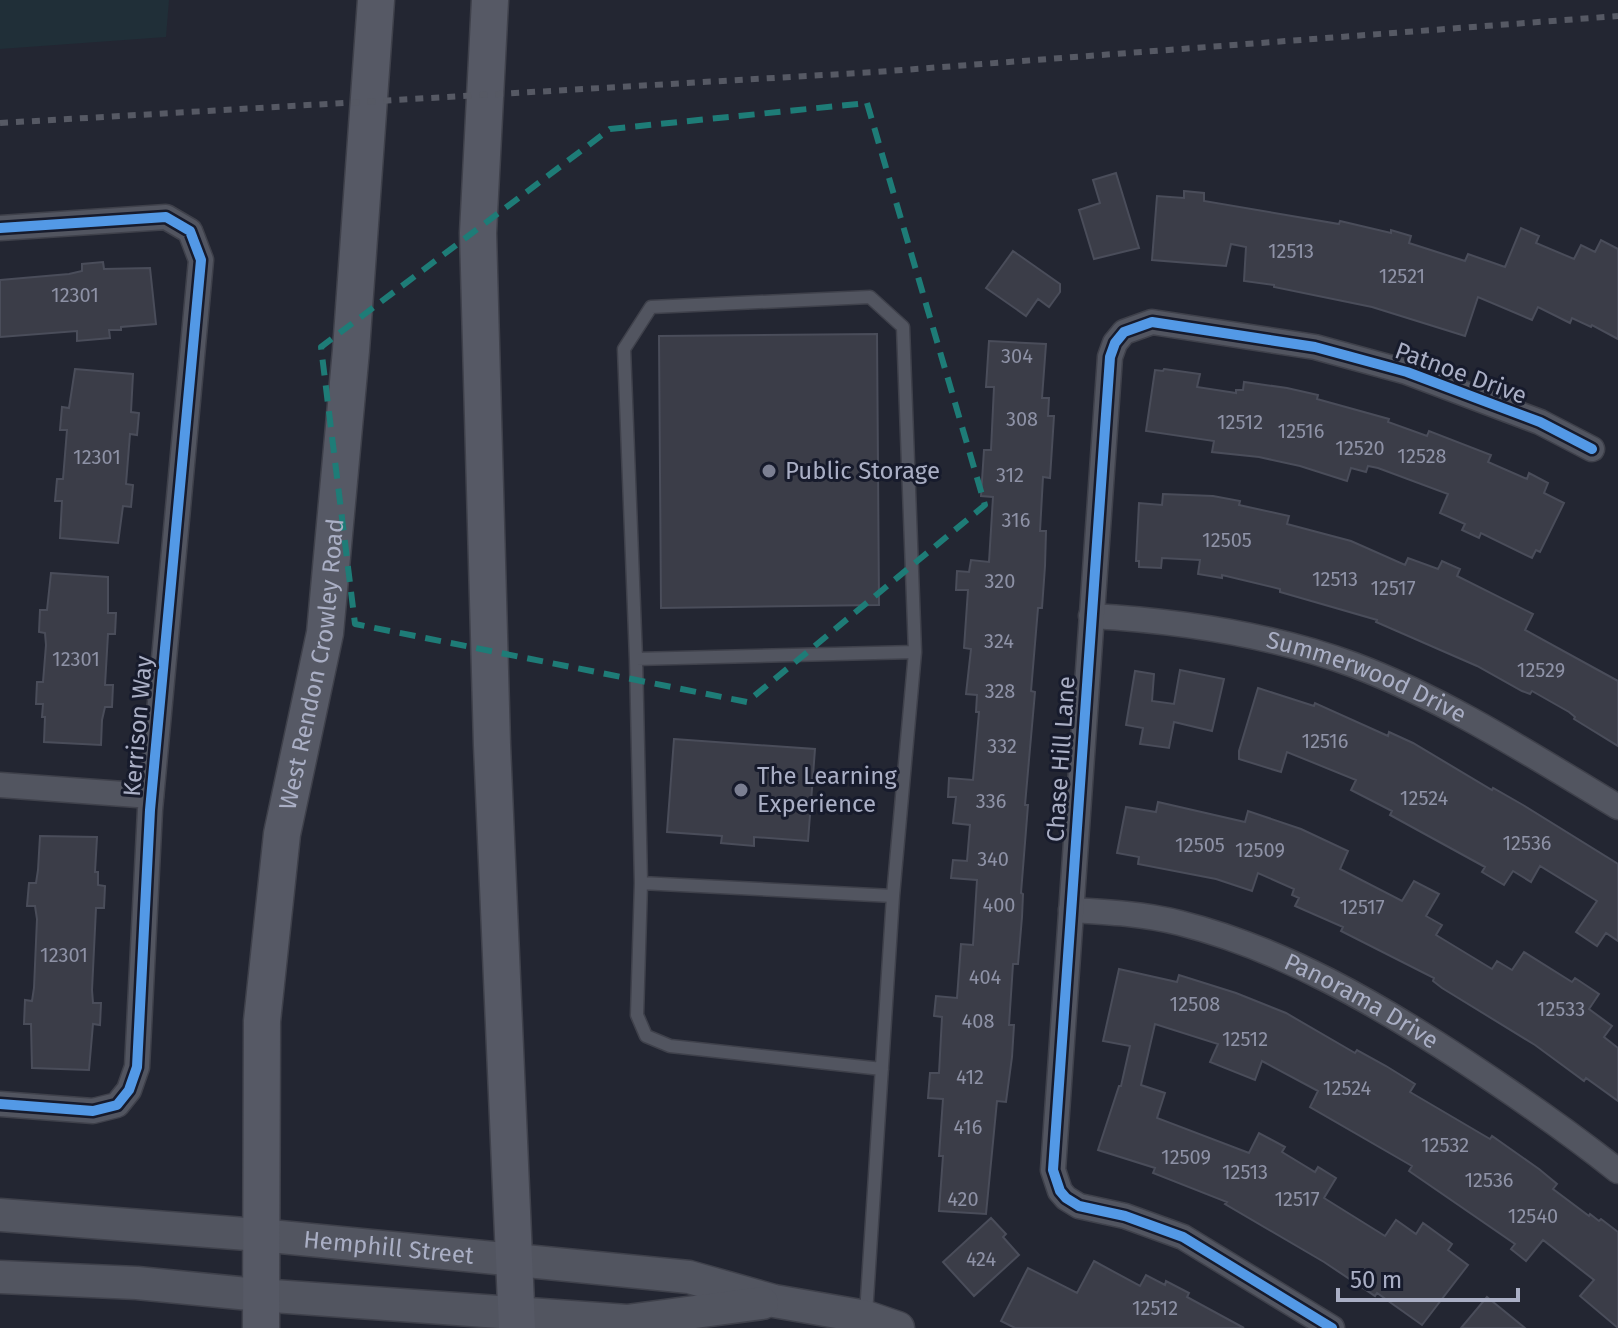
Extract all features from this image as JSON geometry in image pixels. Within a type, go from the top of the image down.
[{"type":"main road","name":"West Rendon Crowley Road","points":[[260,1312],[262,1021],[282,834],[325,633],[351,350],[376,0]]},
{"type":"main road","points":[[490,0],[478,233],[492,745],[516,1320]]},
{"type":"street","name":"Kerrison Way","points":[[0,228],[166,217],[190,231],[201,260],[151,796],[137,1067],[129,1090],[117,1105],[93,1111],[0,1104]]},
{"type":"street","name":"Patnoe Drive","points":[[1124,332],[1152,322],[1315,347],[1407,372],[1540,422],[1592,449]]},
{"type":"street","name":"Chase Hill Lane","points":[[1124,332],[1115,343],[1110,357],[1053,1170],[1060,1191],[1079,1206],[1125,1216],[1183,1237],[1332,1328]]},
{"type":"street","name":"Summerwood Drive","points":[[1091,616],[1149,619],[1272,639],[1355,666],[1433,701],[1528,752],[1618,807]]},
{"type":"street","points":[[0,785],[151,796]]},
{"type":"street","name":"Panorama Drive","points":[[1071,910],[1127,914],[1180,923],[1293,964],[1389,1012],[1493,1081],[1618,1171]]},
{"type":"street","name":"Hemphill Street","points":[[0,1215],[260,1235],[689,1277],[774,1301],[866,1317],[898,1328]]},
{"type":"street","name":"Hemphill Street","points":[[0,1277],[137,1283],[260,1312],[516,1320],[627,1321],[774,1301]]},
{"type":"lane","points":[[866,1317],[882,1069],[893,896],[915,652],[903,327],[870,297],[651,307],[624,349],[641,883],[637,1015],[646,1036],[670,1046],[882,1069]]},
{"type":"lane","points":[[636,659],[915,652]]},
{"type":"lane","points":[[641,883],[893,896]]},
{"type":"highlighted area","points":[[867,103],[985,505],[747,702],[355,624],[321,347],[610,129]]},
{"type":"shaded area","points":[[0,0],[169,0],[166,37],[0,49]]},
{"type":"building","points":[[1116,173],[1139,248],[1094,259],[1079,210],[1100,203],[1093,180]]},
{"type":"building","points":[[1184,191],[1204,193],[1204,201],[1339,224],[1340,221],[1391,233],[1391,230],[1411,236],[1409,243],[1465,261],[1468,254],[1505,267],[1521,228],[1539,236],[1536,243],[1574,259],[1581,245],[1595,252],[1601,240],[1618,249],[1618,339],[1592,325],[1572,318],[1570,323],[1538,307],[1532,320],[1478,297],[1465,336],[1372,307],[1244,281],[1246,247],[1231,244],[1226,266],[1152,260],[1157,196],[1184,198]]},
{"type":"building","points":[[1013,251],[1060,284],[1060,292],[1049,307],[1038,299],[1026,316],[986,288]]},
{"type":"building","points":[[103,262],[104,269],[150,268],[156,324],[121,327],[121,330],[109,330],[110,338],[77,341],[77,331],[0,337],[0,280],[69,274],[82,271],[82,264]]},
{"type":"building","name":"Public Storage","points":[[877,334],[879,605],[661,608],[659,336]]},
{"type":"building","points":[[989,341],[1046,344],[1042,398],[1049,398],[1048,416],[1054,416],[1050,478],[1043,477],[1040,531],[1046,531],[1045,566],[1031,691],[1035,692],[1025,805],[1028,805],[1022,917],[1018,964],[1013,964],[1009,1025],[1014,1025],[1012,1057],[1006,1102],[997,1101],[986,1214],[939,1211],[943,1099],[928,1098],[930,1073],[939,1073],[942,1017],[934,1016],[936,996],[957,998],[961,944],[973,945],[977,880],[951,878],[953,860],[967,861],[970,825],[953,823],[956,797],[948,797],[949,778],[973,780],[979,712],[976,712],[977,695],[966,694],[971,649],[964,648],[968,590],[956,590],[957,571],[969,572],[971,560],[989,562],[993,497],[981,496],[984,450],[991,450],[994,387],[986,387]]},
{"type":"building","points":[[75,369],[133,374],[131,412],[139,413],[137,435],[130,434],[126,484],[133,485],[131,507],[123,506],[118,543],[60,538],[62,501],[55,501],[57,479],[63,479],[67,430],[60,430],[62,407],[69,408]]},
{"type":"building","points":[[1155,370],[1200,374],[1197,387],[1236,393],[1236,390],[1243,390],[1244,382],[1287,388],[1389,419],[1388,422],[1427,436],[1429,431],[1491,455],[1488,462],[1527,479],[1529,473],[1548,483],[1544,493],[1564,503],[1540,552],[1536,550],[1532,558],[1481,533],[1479,538],[1462,530],[1465,524],[1440,513],[1448,494],[1378,468],[1368,466],[1366,472],[1351,468],[1347,481],[1259,457],[1212,452],[1214,441],[1146,431]]},
{"type":"building","points":[[1163,494],[1213,496],[1240,501],[1239,505],[1289,516],[1287,524],[1351,541],[1405,565],[1408,558],[1438,569],[1442,561],[1460,569],[1457,576],[1533,614],[1525,630],[1618,681],[1618,746],[1532,691],[1530,694],[1522,691],[1477,666],[1377,620],[1280,592],[1280,589],[1222,575],[1222,578],[1198,574],[1200,560],[1162,558],[1161,568],[1139,567],[1139,561],[1136,561],[1139,503],[1162,505]]},
{"type":"building","points":[[51,573],[108,577],[108,613],[116,613],[115,634],[108,634],[105,685],[113,685],[112,707],[105,707],[102,720],[101,745],[44,742],[43,704],[36,704],[37,682],[43,682],[46,645],[45,633],[39,632],[40,610],[47,610]]},
{"type":"building","points":[[1180,670],[1224,679],[1212,731],[1174,722],[1169,748],[1140,744],[1143,728],[1126,725],[1135,671],[1154,674],[1152,701],[1174,704]]},
{"type":"building","points":[[1258,688],[1314,706],[1315,703],[1388,736],[1389,732],[1413,743],[1523,805],[1618,864],[1618,941],[1606,933],[1597,946],[1576,932],[1597,901],[1540,866],[1531,882],[1513,871],[1504,885],[1482,872],[1485,867],[1351,790],[1356,780],[1287,752],[1281,772],[1239,759]]},
{"type":"building","name":"The Learning Experience","points":[[674,739],[815,749],[808,841],[754,837],[754,846],[721,843],[722,836],[667,832]]},
{"type":"building","points":[[1158,802],[1245,822],[1248,811],[1301,829],[1348,851],[1340,869],[1402,901],[1414,881],[1439,894],[1426,916],[1442,925],[1436,935],[1492,969],[1497,961],[1512,970],[1524,952],[1572,982],[1575,978],[1599,994],[1589,1009],[1612,1026],[1604,1037],[1618,1048],[1618,1101],[1442,988],[1433,981],[1434,978],[1341,931],[1343,927],[1295,906],[1299,898],[1292,895],[1294,889],[1258,873],[1252,891],[1216,879],[1138,864],[1139,857],[1117,853],[1126,807],[1156,812]]},
{"type":"building","points":[[40,836],[97,837],[95,872],[98,872],[98,885],[105,886],[104,908],[96,908],[92,990],[93,1003],[101,1003],[100,1025],[93,1024],[89,1070],[32,1068],[31,1024],[24,1024],[25,1000],[32,1001],[34,988],[37,919],[35,906],[27,906],[29,883],[36,883]]},
{"type":"building","points":[[1119,969],[1177,982],[1179,975],[1286,1013],[1355,1053],[1357,1050],[1386,1066],[1415,1084],[1410,1092],[1490,1139],[1492,1136],[1539,1169],[1557,1184],[1553,1189],[1589,1216],[1599,1221],[1601,1219],[1618,1232],[1618,1328],[1580,1296],[1594,1280],[1543,1240],[1526,1261],[1511,1249],[1515,1244],[1409,1171],[1412,1166],[1310,1107],[1318,1091],[1262,1061],[1255,1080],[1210,1062],[1218,1044],[1155,1024],[1141,1085],[1165,1093],[1157,1118],[1249,1153],[1259,1133],[1285,1147],[1282,1152],[1315,1172],[1318,1167],[1336,1178],[1324,1198],[1385,1236],[1396,1220],[1416,1234],[1423,1223],[1452,1244],[1448,1250],[1468,1265],[1422,1325],[1377,1293],[1375,1296],[1225,1204],[1227,1202],[1153,1173],[1155,1168],[1098,1150],[1121,1086],[1130,1046],[1103,1041]]},
{"type":"building","points":[[991,1218],[1019,1255],[974,1296],[943,1262]]},
{"type":"building","points":[[1094,1261],[1140,1286],[1146,1275],[1165,1285],[1166,1281],[1189,1293],[1187,1297],[1244,1328],[1015,1328],[1001,1321],[1028,1268],[1077,1293]]},
{"type":"building","points":[[1487,1297],[1525,1328],[1461,1328]]},
{"type":"railway","points":[[0,123],[876,72],[1618,16]]},
{"type":"cycle path","points":[[0,228],[166,217],[190,231],[201,260],[150,810],[137,1067],[129,1090],[117,1105],[93,1111],[0,1104]]},
{"type":"cycle path","points":[[1332,1328],[1183,1237],[1125,1216],[1079,1206],[1060,1191],[1053,1170],[1110,357],[1115,343],[1124,332],[1152,322],[1315,347],[1407,372],[1540,422],[1592,449]]},
{"type":"place","name":"Public Storage","points":[[769,471]]},
{"type":"place","name":"The Learning Experience","points":[[741,790]]}]
